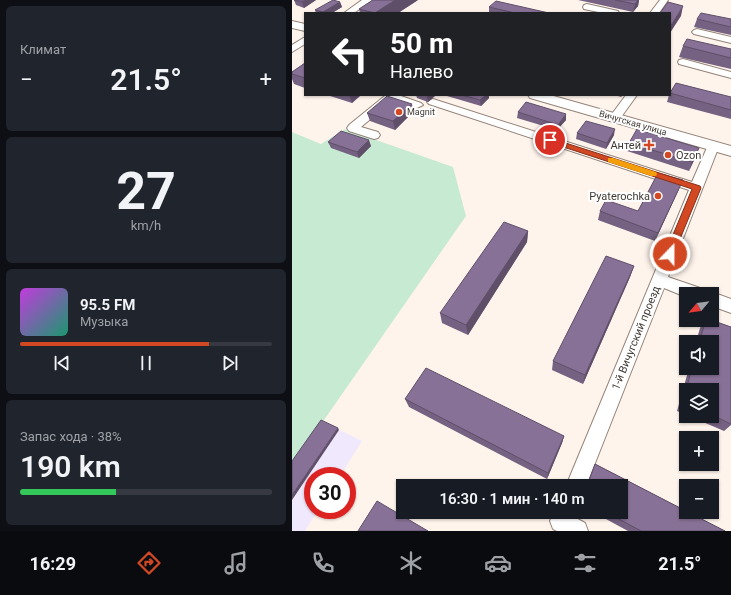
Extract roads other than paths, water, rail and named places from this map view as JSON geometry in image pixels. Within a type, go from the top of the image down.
[{"type":"main road","points":[[292,24],[304,28]]},
{"type":"main road","name":"Вичугская улица","points":[[538,96],[731,151]]},
{"type":"street","points":[[350,12],[368,0]]},
{"type":"street","points":[[655,12],[664,0]]},
{"type":"street","points":[[587,7],[610,12]]},
{"type":"street","points":[[697,32],[731,40]]},
{"type":"street","points":[[292,49],[304,41]]},
{"type":"street","points":[[683,62],[731,75]]},
{"type":"street","points":[[374,135],[353,128],[391,96],[417,105]]},
{"type":"street","points":[[615,118],[631,96]]},
{"type":"street","points":[[433,102],[697,188]]},
{"type":"street","name":"1-й Вичугский проезд","points":[[579,479],[713,146]]},
{"type":"street","points":[[659,280],[679,287]]},
{"type":"street","points":[[719,302],[731,306]]},
{"type":"street","points":[[562,519],[561,521],[577,531]]},
{"type":"place","name":"Magnit","points":[[399,112]]},
{"type":"place","name":"Антей","points":[[649,145]]},
{"type":"place","name":"Ozon","points":[[668,155]]},
{"type":"place","name":"Pyaterochka","points":[[658,196]]}]
